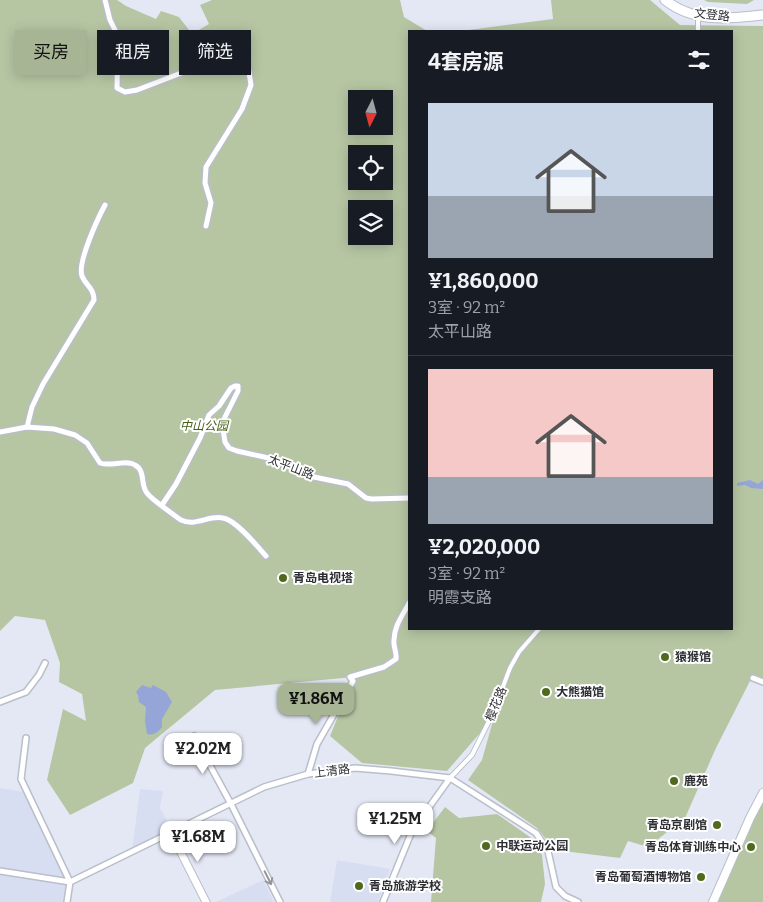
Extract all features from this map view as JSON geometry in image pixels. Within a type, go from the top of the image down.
[{"type":"main road","name":"文登路","points":[[665,0],[698,16],[723,19],[763,16]]},
{"type":"main road","points":[[713,902],[763,793]]},
{"type":"street","points":[[105,0],[110,20],[118,36],[117,88],[125,92],[137,90],[228,55],[239,53],[248,66],[251,85],[242,110],[206,167],[205,183],[211,202],[206,226]]},
{"type":"street","points":[[698,16],[698,30]]},
{"type":"street","points":[[27,427],[32,407],[43,384],[60,359],[94,300],[94,293],[82,277],[82,263],[105,205]]},
{"type":"street","name":"太平山路","points":[[162,505],[176,484],[200,438],[209,415],[235,386],[238,386],[238,391],[222,423],[225,442],[230,448],[237,452],[273,459],[310,476],[348,484],[366,498],[408,498]]},
{"type":"street","points":[[0,432],[27,427],[54,429],[74,435],[87,443],[96,459],[104,465],[129,463],[136,465],[140,470],[147,494],[186,523],[223,518],[232,523],[266,556]]},
{"type":"street","points":[[308,774],[317,744],[353,681],[350,677],[384,667],[396,660],[395,629],[408,605]]},
{"type":"street","name":"樱花路","points":[[450,778],[472,755],[493,713],[510,668],[519,652],[538,630]]},
{"type":"street","points":[[0,702],[26,692],[39,675],[45,663]]},
{"type":"street","points":[[753,678],[763,682]]},
{"type":"street","points":[[194,736],[231,804],[280,902]]},
{"type":"street","points":[[26,738],[21,779],[70,882],[67,902]]},
{"type":"street","name":"上清路","points":[[70,882],[264,787],[308,774],[355,768],[450,778],[536,833],[548,851],[556,887],[565,896],[578,902]]},
{"type":"street","points":[[383,902],[412,831],[450,778]]},
{"type":"street","points":[[171,833],[206,902]]},
{"type":"street","points":[[0,871],[70,882]]},
{"type":"shaded area","points":[[0,788],[24,792],[67,884],[63,902],[0,902]]},
{"type":"shaded area","points":[[140,789],[163,791],[160,808],[172,830],[132,851]]},
{"type":"shaded area","name":"青岛旅游学校","points":[[337,860],[390,869],[378,902],[330,902]]},
{"type":"shaded area","points":[[263,880],[274,902],[216,902]]},
{"type":"green space","name":"中山公园","points":[[0,0],[117,0],[156,19],[161,11],[179,17],[189,30],[179,30],[179,75],[251,75],[251,30],[199,30],[209,24],[200,5],[212,0],[400,0],[404,17],[425,30],[408,30],[408,630],[733,630],[733,30],[469,30],[553,19],[551,0],[650,0],[680,25],[763,26],[763,685],[750,681],[716,748],[685,818],[648,847],[628,841],[620,858],[555,850],[537,828],[468,780],[482,760],[494,717],[447,771],[362,763],[330,736],[354,677],[215,690],[145,748],[133,783],[70,815],[47,780],[63,709],[86,721],[82,694],[59,682],[60,663],[45,620],[15,616],[0,631]]},
{"type":"green space","points":[[704,0],[754,0],[747,4],[708,2]]},
{"type":"green space","name":"青岛体育训练中心","points":[[763,800],[763,902],[717,902],[752,819]]},
{"type":"green space","name":"中联运动公园","points":[[445,807],[459,818],[497,814],[530,837],[542,855],[545,884],[541,902],[431,902],[436,838],[427,831]]},
{"type":"water","points":[[750,480],[758,484],[763,480],[763,489],[751,488],[745,485],[737,486],[737,483]]},
{"type":"water","points":[[142,685],[151,688],[153,685],[166,692],[172,702],[162,719],[162,727],[154,734],[147,734],[145,721],[146,707],[139,702],[136,692]]},
{"type":"place","name":"青岛电视塔","points":[[283,578]]},
{"type":"place","name":"猿猴馆","points":[[665,657]]},
{"type":"place","name":"大熊猫馆","points":[[546,692]]},
{"type":"place","name":"鹿苑","points":[[674,781]]},
{"type":"place","name":"青岛京剧馆","points":[[717,825]]},
{"type":"place","name":"中联运动公园","points":[[486,846]]},
{"type":"place","name":"青岛体育训练中心","points":[[751,847]]},
{"type":"place","name":"青岛葡萄酒博物馆","points":[[701,877]]},
{"type":"place","name":"青岛旅游学校","points":[[359,886]]}]
